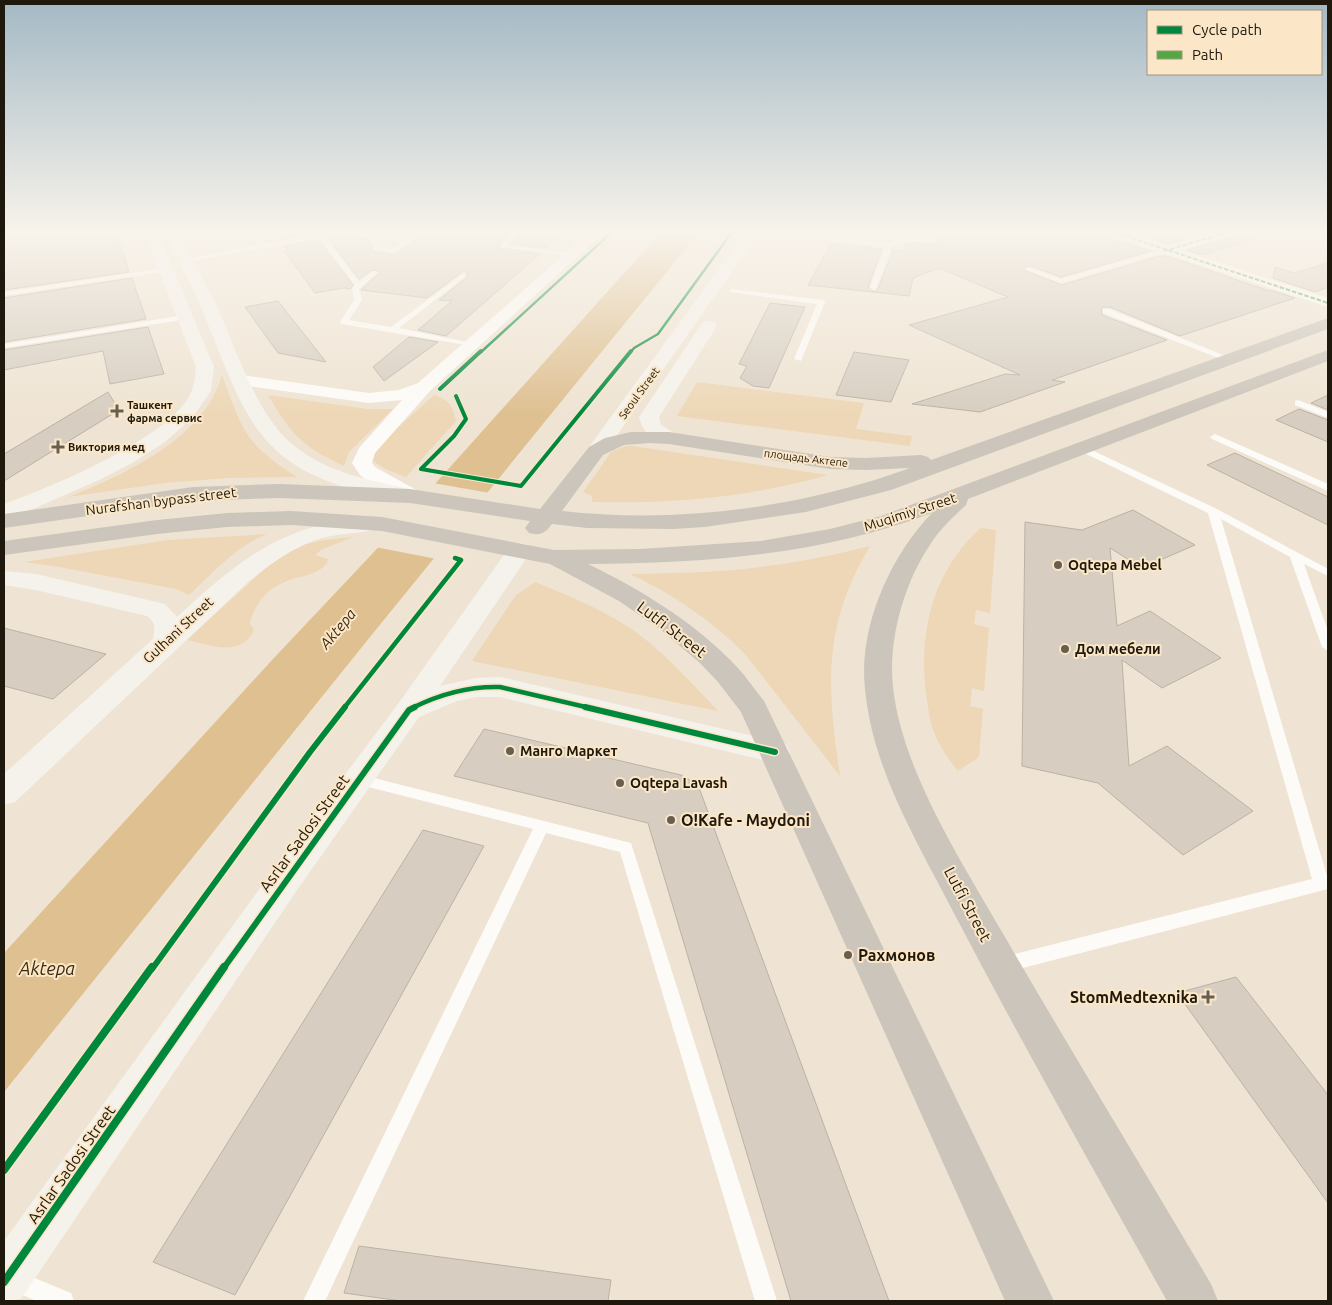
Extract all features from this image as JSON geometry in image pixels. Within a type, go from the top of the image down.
[{"type":"main road","points":[[4,512],[58,490],[118,462],[157,438],[185,414],[199,394],[206,372],[175,293]]},
{"type":"main road","points":[[202,293],[240,380],[266,430],[290,453],[311,466],[338,477],[410,496]]},
{"type":"main road","name":"Seoul Street","points":[[520,550],[717,293]]},
{"type":"main road","points":[[669,438],[652,428],[649,417],[730,293]]},
{"type":"main road","points":[[545,517],[619,522],[674,522],[770,512],[855,493],[974,452],[1328,323]]},
{"type":"main road","name":"Muqimiy Street","points":[[470,540],[554,557],[672,555],[762,548],[831,536],[889,521],[1328,355]]},
{"type":"main road","name":"площадь Актепе","points":[[596,450],[606,444],[622,439],[642,437],[669,438],[830,463],[849,464],[904,462],[974,452]]},
{"type":"main road","name":"Nurafshan bypass street","points":[[4,521],[194,494],[224,492],[325,492],[410,496],[545,517]]},
{"type":"main road","name":"Lutfi Street","points":[[965,493],[934,522],[906,561],[898,580],[881,635],[878,657],[879,680],[886,729],[897,764],[918,811],[1001,966],[1194,1301]]},
{"type":"main road","name":"Nurafshan bypass street","points":[[4,548],[148,528],[227,520],[307,519],[382,524],[470,540]]},
{"type":"main road","name":"Gulhani Street","points":[[4,793],[213,598],[266,555],[296,538],[338,527],[382,524]]},
{"type":"main road","name":"Asrlar Sadosi Street","points":[[5,1280],[283,883],[402,719],[520,550]]},
{"type":"main road","name":"Lutfi Street","points":[[554,557],[598,578],[642,605],[686,637],[728,676],[754,708],[1030,1301]]},
{"type":"main road","points":[[4,578],[36,582],[162,610],[195,606],[213,598]]},
{"type":"main road","points":[[147,607],[163,615],[168,622],[169,630],[166,641]]},
{"type":"main road","name":"Asrlar Sadosi Street","points":[[402,719],[409,710],[446,693],[472,686],[500,687],[776,752]]},
{"type":"street","points":[[240,380],[369,398],[401,395],[432,388],[472,344],[529,293]]},
{"type":"street","points":[[410,496],[373,476],[365,468],[362,460],[372,444],[432,388],[542,293]]},
{"type":"street","points":[[1296,293],[1328,303]]},
{"type":"lane","points":[[356,293],[358,300],[344,322],[472,344]]},
{"type":"lane","points":[[393,329],[440,293]]},
{"type":"lane","points":[[724,303],[821,302],[798,359]]},
{"type":"lane","points":[[1106,311],[1229,359]]},
{"type":"lane","points":[[4,346],[185,317]]},
{"type":"lane","points":[[1298,403],[1328,415]]},
{"type":"lane","points":[[1215,438],[1328,488]]},
{"type":"lane","points":[[1083,449],[1130,474],[1213,511],[1328,572]]},
{"type":"lane","points":[[1001,966],[1325,883],[1213,511]]},
{"type":"lane","points":[[1294,553],[1328,647]]},
{"type":"lane","points":[[358,779],[626,848],[766,1301]]},
{"type":"lane","points":[[314,1301],[542,826]]},
{"type":"lane","points":[[5,1280],[63,1301]]},
{"type":"shaded area","points":[[222,375],[235,410],[248,435],[267,455],[297,477],[227,478],[165,483],[68,497],[113,478],[137,465],[181,435],[199,418],[213,397]]},
{"type":"shaded area","points":[[697,382],[864,403],[856,429],[912,436],[910,446],[677,416]]},
{"type":"shaded area","points":[[268,395],[368,409],[393,409],[349,452],[344,466],[318,452],[299,438],[291,430]]},
{"type":"shaded area","points":[[434,395],[450,404],[456,421],[406,477],[385,469],[372,460],[376,447]]},
{"type":"shaded area","points":[[626,446],[828,475],[770,489],[711,498],[652,502],[592,502],[592,496],[583,492],[611,452]]},
{"type":"shaded area","points":[[981,528],[996,530],[990,613],[976,610],[974,624],[989,628],[984,691],[972,688],[970,706],[983,709],[979,757],[958,771],[942,748],[931,724],[924,676],[924,652],[932,606],[940,584],[950,564],[964,545]]},
{"type":"shaded area","points":[[267,534],[235,553],[189,595],[176,589],[24,562],[168,540]]},
{"type":"shaded area","points":[[353,537],[321,550],[315,555],[328,559],[327,563],[320,569],[280,584],[266,594],[256,607],[250,623],[254,630],[248,639],[241,644],[233,647],[224,647],[187,640],[281,554],[301,545]]},
{"type":"shaded area","points":[[870,546],[854,575],[843,604],[832,658],[832,714],[840,776],[745,654],[719,630],[691,609],[630,574],[744,569],[829,556]]},
{"type":"shaded area","points":[[535,582],[595,608],[637,633],[668,659],[718,711],[472,661],[516,595]]},
{"type":"water","name":"Aktepa","points":[[606,293],[650,293],[4,1092],[4,953],[273,659],[373,553]]},
{"type":"pier","points":[[433,483],[490,493],[437,559],[375,547]]},
{"type":"building","points":[[37,293],[137,293],[146,319],[4,342],[4,298]]},
{"type":"building","points":[[385,293],[434,293],[427,298]]},
{"type":"building","points":[[448,293],[495,293],[446,336],[418,330],[452,301],[439,300]]},
{"type":"building","points":[[881,293],[910,293],[909,296]]},
{"type":"building","points":[[998,293],[1279,293],[1295,298],[1180,336],[1110,307],[1103,307],[1101,309],[1102,315],[1167,340],[1052,380],[1065,382],[980,412],[912,404],[1005,374],[1020,375],[909,325],[1008,297]]},
{"type":"building","points":[[278,301],[326,362],[278,353],[245,307]]},
{"type":"building","points":[[770,303],[805,307],[769,388],[753,386],[740,378],[747,366],[739,364]]},
{"type":"building","points":[[148,327],[164,374],[110,384],[103,351],[4,370],[4,350]]},
{"type":"building","points":[[409,337],[438,342],[384,381],[373,367]]},
{"type":"building","points":[[854,352],[909,360],[891,402],[836,395]]},
{"type":"building","points":[[108,392],[119,410],[4,481],[4,454]]},
{"type":"building","points":[[1328,395],[1328,410],[1311,403]]},
{"type":"building","points":[[1299,409],[1328,420],[1328,442],[1276,420]]},
{"type":"building","points":[[1235,453],[1328,497],[1328,525],[1207,465]]},
{"type":"building","points":[[1133,510],[1195,545],[1142,568],[1110,548],[1117,626],[1150,611],[1221,658],[1162,688],[1122,660],[1129,766],[1167,746],[1253,811],[1183,855],[1098,783],[1022,766],[1025,522],[1082,530]]},
{"type":"building","points":[[4,628],[106,654],[53,699],[4,686]]},
{"type":"building","points":[[484,729],[681,775],[698,785],[889,1301],[791,1301],[648,823],[454,776]]},
{"type":"building","points":[[423,830],[484,846],[235,1295],[153,1262]]},
{"type":"building","points":[[1236,977],[1328,1095],[1328,1203],[1177,993]]},
{"type":"building","points":[[359,1246],[611,1280],[608,1301],[401,1301],[344,1293]]},
{"type":"marked path","points":[[1297,293],[1328,303]]},
{"type":"cycle path","points":[[440,389],[545,293]]},
{"type":"cycle path","points":[[421,469],[521,486],[634,348],[658,334],[688,293]]},
{"type":"cycle path","points":[[421,469],[454,436],[466,419],[456,396]]},
{"type":"cycle path","points":[[4,1170],[310,752],[461,560],[455,558]]},
{"type":"cycle path","points":[[4,1282],[283,883],[409,710],[431,699],[453,692],[465,689],[500,687],[775,752]]},
{"type":"place","name":"Ташкент фарма сервис","points":[[117,411]]},
{"type":"place","name":"Виктория мед","points":[[58,447]]},
{"type":"place","name":"Oqtepa Mebel","points":[[1058,565]]},
{"type":"place","name":"Дом мебели","points":[[1065,649]]},
{"type":"place","name":"Манго Маркет","points":[[510,751]]},
{"type":"place","name":"Oqtepa Lavash","points":[[620,783]]},
{"type":"place","name":"O!Kafe - Maydoni","points":[[671,820]]},
{"type":"place","name":"Рахмонов","points":[[848,955]]},
{"type":"place","name":"StomMedtexnika","points":[[1208,997]]}]
